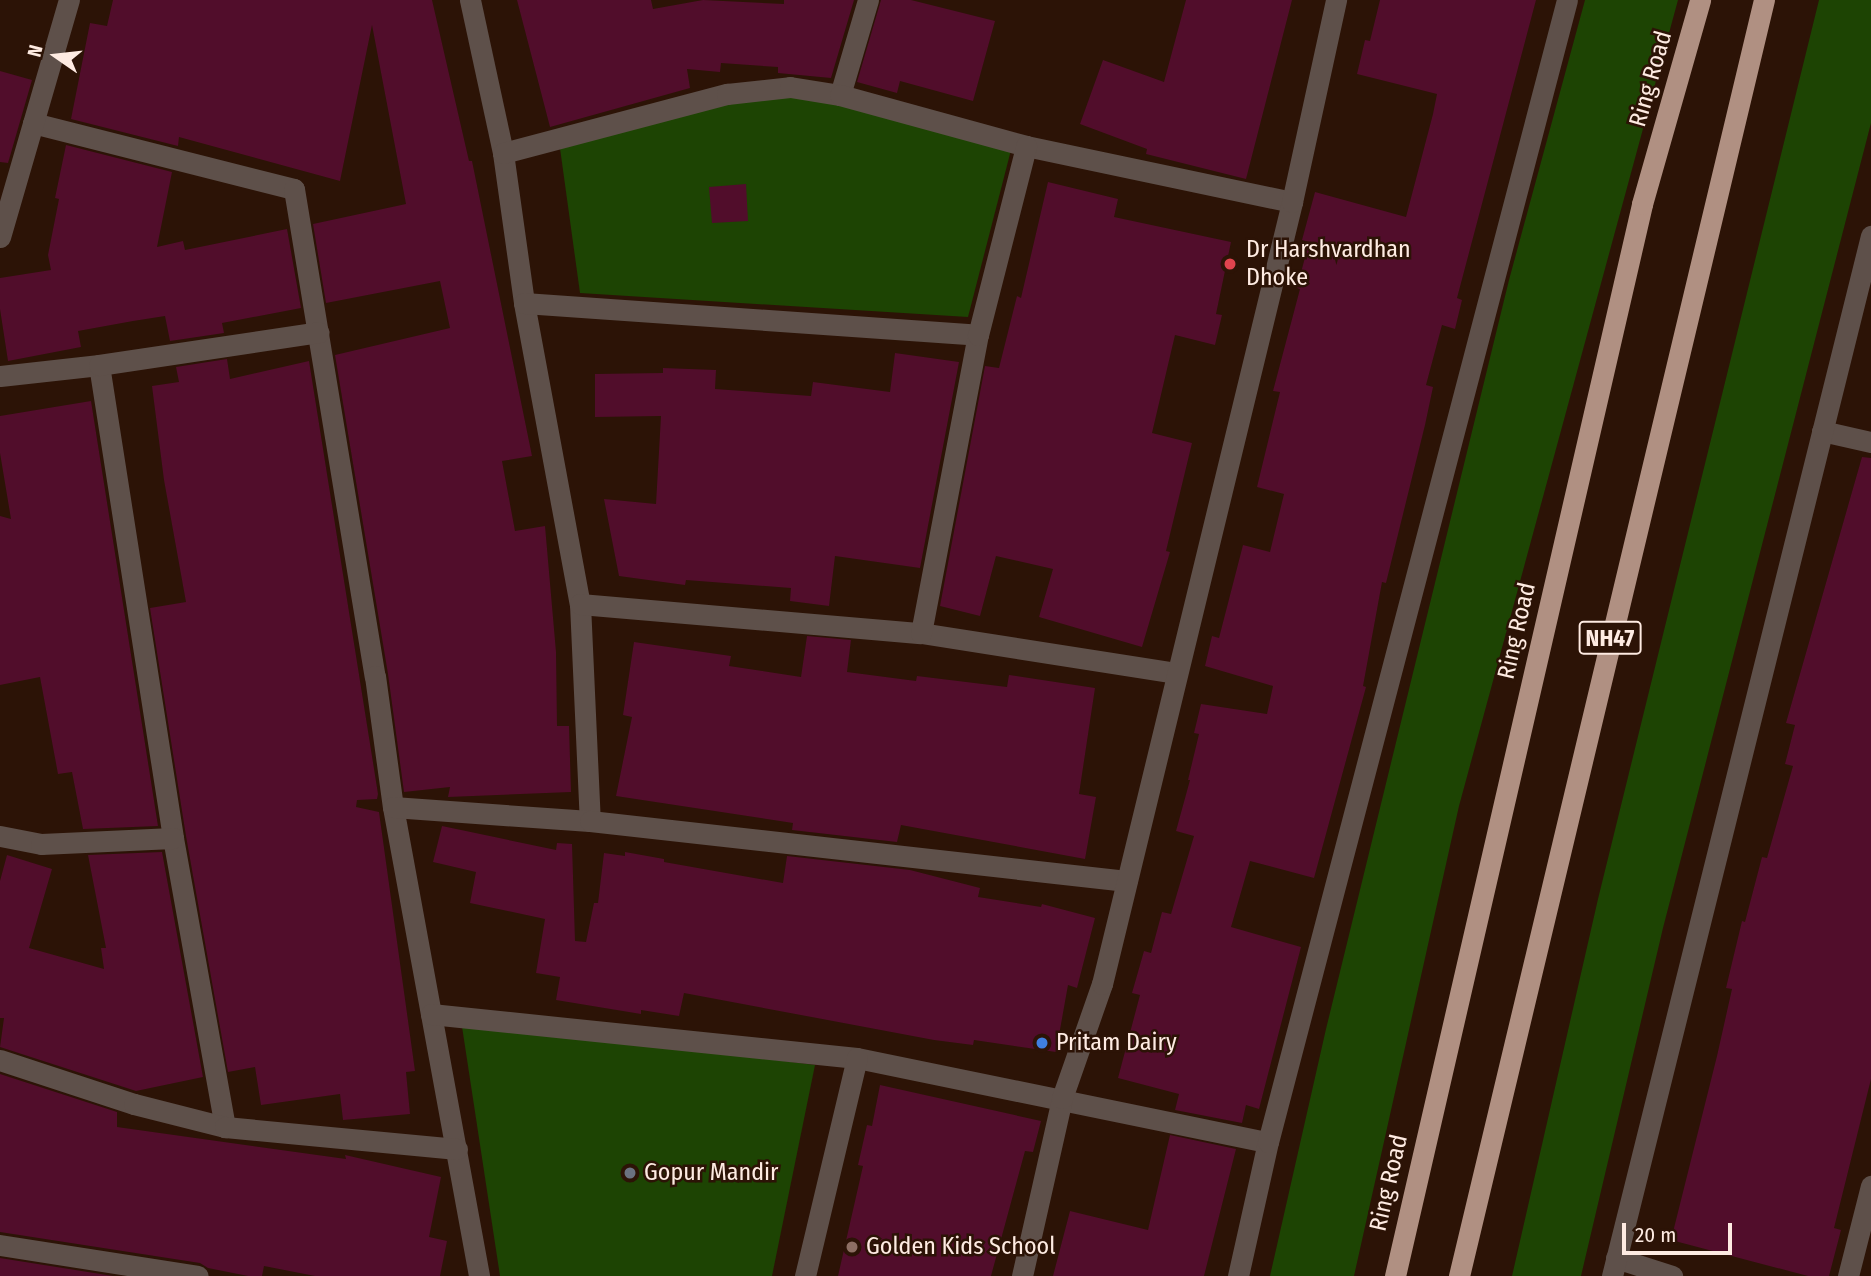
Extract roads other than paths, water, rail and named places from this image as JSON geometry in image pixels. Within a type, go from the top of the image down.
[{"type":"highway","name":"Ring Road","points":[[1395,1276],[1643,204],[1700,0]]},
{"type":"highway","name":"NH47","points":[[1459,1276],[1764,0]]},
{"type":"street","points":[[0,237],[69,0]]},
{"type":"street","points":[[470,0],[503,153],[524,303],[580,604],[590,821]]},
{"type":"street","points":[[840,95],[869,0]]},
{"type":"street","points":[[1022,1276],[1062,1098],[1102,984],[1292,202],[1336,0]]},
{"type":"street","points":[[1238,1276],[1268,1142],[1567,0]]},
{"type":"street","points":[[503,153],[727,94],[790,87],[840,95],[1026,146],[1292,202]]},
{"type":"street","points":[[33,123],[294,189],[393,807],[479,1276]]},
{"type":"street","points":[[921,633],[978,335],[1026,146]]},
{"type":"street","points":[[1672,1276],[1614,1267],[1871,236]]},
{"type":"street","points":[[524,303],[978,335]]},
{"type":"street","points":[[0,376],[99,365],[319,332]]},
{"type":"street","points":[[99,365],[173,838],[225,1127]]},
{"type":"street","points":[[1822,431],[1871,442]]},
{"type":"street","points":[[580,604],[921,633],[1177,673]]},
{"type":"street","points":[[393,807],[590,821],[1127,881]]},
{"type":"street","points":[[0,836],[41,844],[173,838]]},
{"type":"street","points":[[431,1014],[857,1058],[1268,1142]]},
{"type":"street","points":[[805,1276],[857,1058]]},
{"type":"street","points":[[0,1060],[134,1104],[225,1127],[457,1149]]},
{"type":"street","points":[[1848,1276],[1871,1186]]},
{"type":"street","points":[[0,1245],[198,1276]]},
{"type":"place","name":"Dr Harshvardhan Dhoke","points":[[1230,264]]},
{"type":"place","name":"Pritam Dairy","points":[[1042,1043]]},
{"type":"place","name":"Gopur Mandir","points":[[630,1173]]},
{"type":"place","name":"Golden Kids School","points":[[852,1247]]}]
